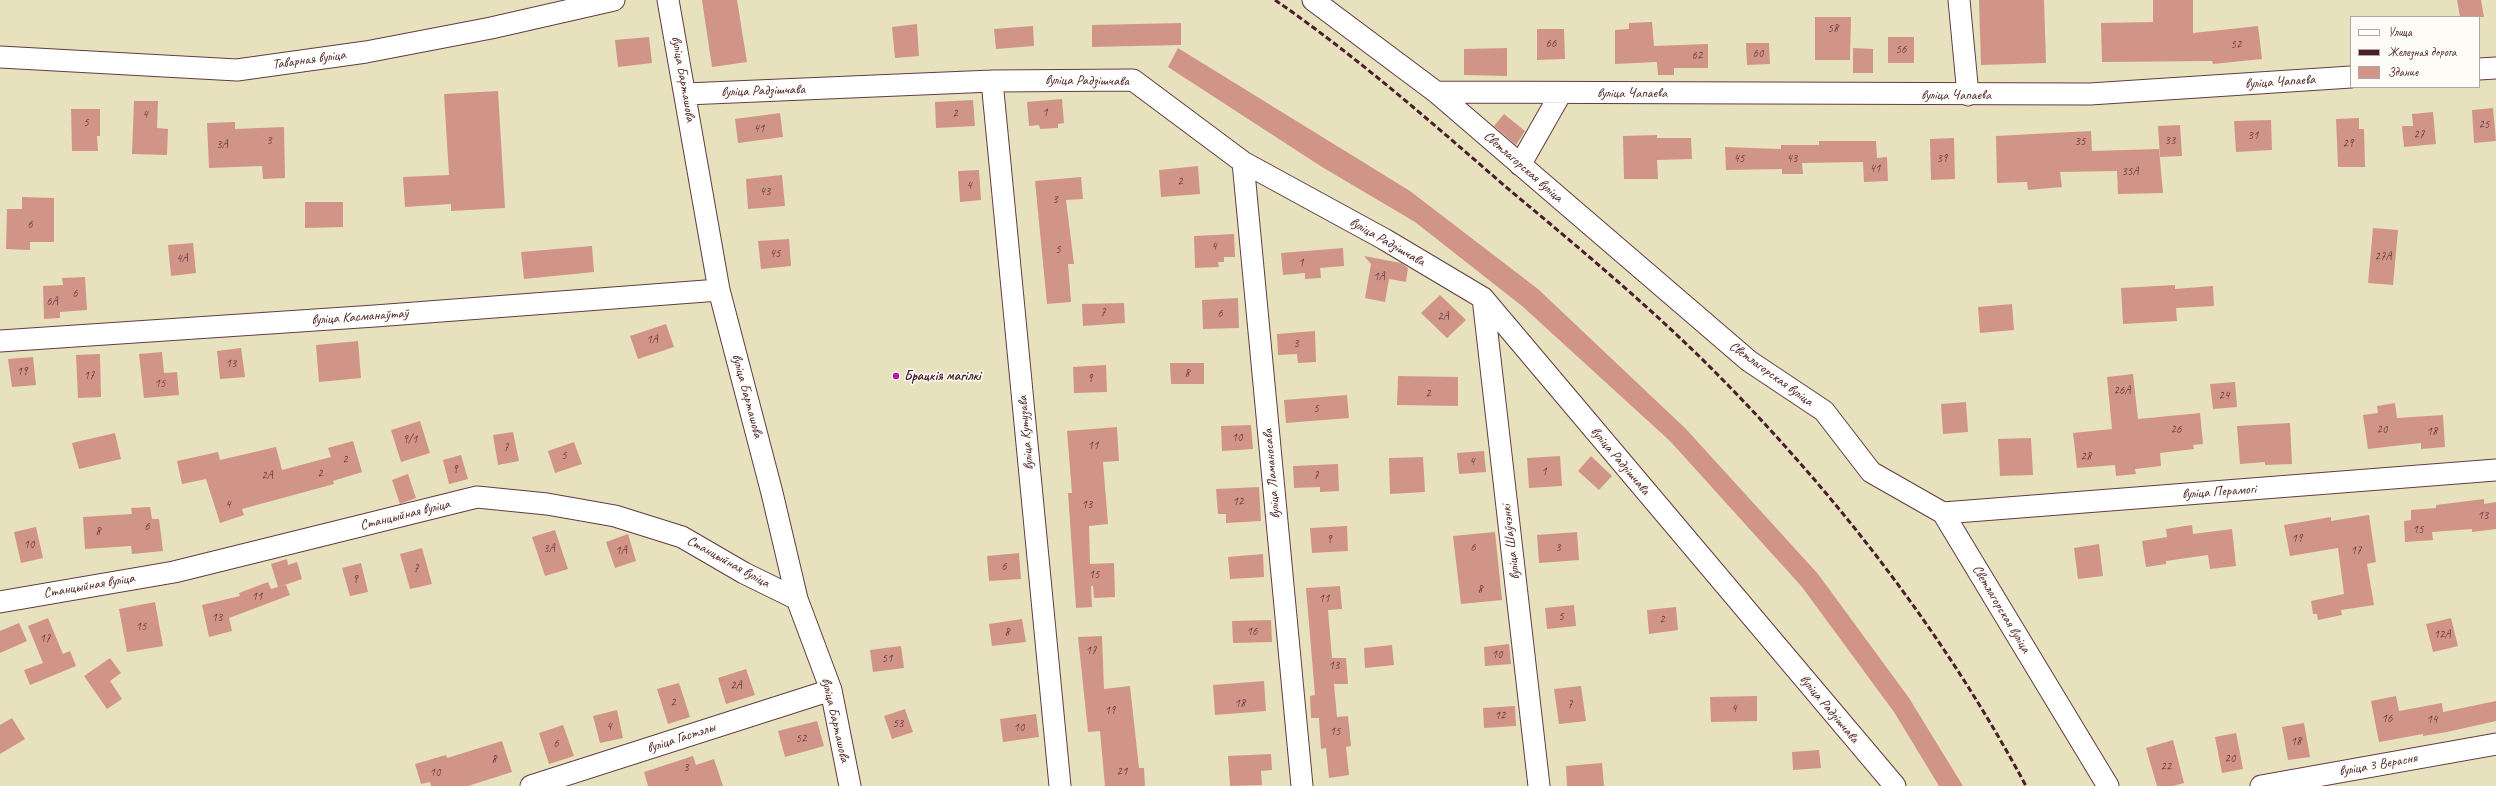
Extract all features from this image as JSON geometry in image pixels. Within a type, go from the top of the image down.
[{"type":"street","name":"Таварная вуліца","points":[[0,57],[237,70],[366,52],[491,28],[614,0]]},
{"type":"street","name":"вуліца Барташова","points":[[668,0],[686,94],[719,290],[772,493],[797,599],[831,690],[850,786]]},
{"type":"street","name":"Светлагорская вуліца","points":[[1313,0],[1436,92],[1750,361],[1824,411],[1871,472],[1943,513],[2108,786]]},
{"type":"street","points":[[1959,0],[1968,95]]},
{"type":"street","points":[[2480,69],[2496,68]]},
{"type":"street","name":"вуліца Чапаева","points":[[1436,92],[1968,95],[2090,94],[2350,77]]},
{"type":"street","name":"вуліца Радзішчава","points":[[686,94],[992,81],[1133,80],[1243,162],[1384,239],[1483,298],[1895,786]]},
{"type":"street","name":"вуліца Кутузава","points":[[992,81],[1060,786]]},
{"type":"street","points":[[1520,165],[1561,92]]},
{"type":"street","name":"вуліца Ламаносава","points":[[1243,162],[1302,786]]},
{"type":"street","name":"вуліца Касманаўтаў","points":[[0,341],[375,316],[719,290]]},
{"type":"street","name":"вуліца Шаўчэнкі","points":[[1483,298],[1539,786]]},
{"type":"street","name":"вуліца Перамогі","points":[[1943,513],[2496,470]]},
{"type":"street","name":"Станцыйная вуліца","points":[[0,602],[174,572],[477,497],[554,505],[615,516],[682,537],[744,573],[797,599]]},
{"type":"street","name":"вуліца Гастэлы","points":[[531,786],[831,690]]},
{"type":"street","name":"вуліца 3 Верасня","points":[[2261,786],[2496,744]]},
{"type":"building","points":[[702,0],[737,0],[747,62],[712,67]]},
{"type":"building","points":[[1979,0],[2044,0],[2046,63],[1981,65]]},
{"type":"building","points":[[2153,0],[2193,0],[2193,33],[2258,26],[2262,59],[2213,64],[2212,61],[2102,62],[2101,23],[2153,22]]},
{"type":"building","points":[[2457,0],[2481,0],[2484,17],[2460,16]]},
{"type":"building","points":[[1815,17],[1851,17],[1850,60],[1815,60]]},
{"type":"building","points":[[1652,22],[1654,46],[1708,44],[1708,68],[1674,68],[1674,75],[1658,75],[1657,62],[1615,64],[1615,30],[1629,29],[1629,23]]},
{"type":"building","points":[[1181,23],[1181,45],[1092,47],[1092,25]]},
{"type":"building","points":[[917,24],[919,56],[895,58],[892,27]]},
{"type":"building","points":[[1033,26],[1034,46],[996,49],[994,29]]},
{"type":"building","points":[[1537,29],[1564,29],[1565,59],[1537,60]]},
{"type":"building","points":[[649,37],[652,63],[618,67],[615,40]]},
{"type":"building","points":[[1888,37],[1914,37],[1914,63],[1888,63]]},
{"type":"building","points":[[1746,43],[1769,43],[1770,64],[1747,65]]},
{"type":"building","points":[[1178,48],[1410,191],[1538,289],[1686,429],[1818,574],[1909,698],[1963,786],[1939,786],[1894,712],[1802,587],[1670,441],[1522,306],[1415,222],[1322,167],[1168,67]]},
{"type":"building","points":[[1507,48],[1507,76],[1464,75],[1464,49]]},
{"type":"building","points":[[1853,48],[1873,49],[1873,73],[1853,73]]},
{"type":"building","points":[[498,91],[505,208],[451,211],[451,204],[405,207],[403,177],[449,175],[444,94]]},
{"type":"building","points":[[1062,99],[1064,123],[1058,124],[1058,128],[1040,129],[1039,125],[1029,126],[1027,102]]},
{"type":"building","points":[[973,100],[975,126],[936,128],[935,102]]},
{"type":"building","points":[[134,101],[158,101],[157,128],[168,129],[167,155],[132,154]]},
{"type":"building","points":[[2493,108],[2496,141],[2474,143],[2472,110]]},
{"type":"building","points":[[71,109],[100,109],[100,136],[97,136],[98,151],[72,151]]},
{"type":"building","points":[[2433,112],[2436,144],[2404,147],[2402,126],[2413,126],[2412,114]]},
{"type":"building","points":[[780,113],[783,137],[738,143],[735,119]]},
{"type":"building","points":[[1504,114],[1525,131],[1516,145],[1494,126]]},
{"type":"building","points":[[2359,118],[2359,129],[2364,129],[2365,167],[2338,167],[2336,119]]},
{"type":"building","points":[[2271,120],[2272,150],[2236,152],[2234,121]]},
{"type":"building","points":[[235,122],[235,129],[284,127],[285,178],[263,179],[262,166],[209,168],[207,123]]},
{"type":"building","points":[[2180,125],[2182,156],[2160,157],[2158,126]]},
{"type":"building","points":[[2091,131],[2092,151],[2159,149],[2163,193],[2118,194],[2117,171],[2060,172],[2062,187],[2028,190],[2027,182],[1997,183],[1996,136]]},
{"type":"building","points":[[1657,135],[1657,138],[1691,138],[1692,159],[1657,160],[1658,179],[1624,179],[1623,136]]},
{"type":"building","points":[[1954,138],[1955,179],[1931,180],[1930,139]]},
{"type":"building","points":[[1819,141],[1876,141],[1877,158],[1887,157],[1888,181],[1864,182],[1863,162],[1802,163],[1803,174],[1782,174],[1782,169],[1726,170],[1725,147],[1781,149],[1781,145],[1819,145]]},
{"type":"building","points":[[1198,166],[1200,194],[1161,197],[1159,170]]},
{"type":"building","points":[[979,170],[981,200],[960,202],[958,171]]},
{"type":"building","points":[[782,175],[785,206],[748,209],[746,179]]},
{"type":"building","points":[[1081,177],[1083,199],[1066,200],[1074,264],[1068,264],[1071,302],[1047,304],[1035,181]]},
{"type":"building","points":[[22,197],[54,198],[54,242],[30,242],[30,250],[6,249],[7,209],[22,209]]},
{"type":"building","points":[[305,202],[343,202],[343,227],[305,228]]},
{"type":"building","points":[[2373,228],[2398,230],[2393,285],[2368,283]]},
{"type":"building","points":[[1234,234],[1235,257],[1224,257],[1224,262],[1218,262],[1219,267],[1195,268],[1194,236]]},
{"type":"building","points":[[789,239],[791,266],[761,269],[758,241]]},
{"type":"building","points":[[193,243],[196,273],[171,276],[168,245]]},
{"type":"building","points":[[592,246],[594,272],[524,279],[521,252]]},
{"type":"building","points":[[1343,248],[1344,266],[1320,268],[1321,278],[1305,279],[1305,273],[1283,275],[1281,253]]},
{"type":"building","points":[[1364,256],[1401,263],[1408,268],[1406,282],[1389,279],[1385,302],[1365,298],[1371,264]]},
{"type":"building","points":[[85,277],[87,310],[60,312],[60,318],[44,319],[43,286],[63,285],[62,278]]},
{"type":"building","points":[[2175,285],[2175,289],[2213,286],[2214,306],[2176,308],[2177,321],[2123,324],[2121,288]]},
{"type":"building","points":[[1440,295],[1466,320],[1447,338],[1421,313]]},
{"type":"building","points":[[1238,298],[1239,328],[1203,329],[1202,300]]},
{"type":"building","points":[[1124,303],[1125,323],[1083,326],[1082,304]]},
{"type":"building","points":[[2012,304],[2014,330],[1980,333],[1978,307]]},
{"type":"building","points":[[666,324],[674,347],[638,359],[630,336]]},
{"type":"building","points":[[1315,331],[1316,362],[1298,363],[1297,354],[1278,355],[1277,334]]},
{"type":"building","points":[[358,341],[361,378],[319,382],[316,345]]},
{"type":"building","points":[[241,348],[245,377],[220,379],[217,351]]},
{"type":"building","points":[[162,352],[164,373],[177,372],[179,395],[144,398],[139,354]]},
{"type":"building","points":[[100,354],[101,397],[78,398],[76,355]]},
{"type":"building","points":[[33,357],[36,385],[12,387],[8,359]]},
{"type":"building","points":[[1170,363],[1204,363],[1204,384],[1171,384]]},
{"type":"building","points":[[1106,365],[1107,392],[1074,393],[1073,367]]},
{"type":"building","points":[[2133,374],[2138,419],[2200,413],[2203,444],[2193,445],[2194,449],[2160,453],[2161,466],[2135,469],[2136,474],[2116,476],[2115,465],[2077,468],[2073,433],[2112,429],[2107,377]]},
{"type":"building","points":[[1398,376],[1458,377],[1458,406],[1397,405]]},
{"type":"building","points":[[2235,382],[2237,407],[2213,409],[2210,384]]},
{"type":"building","points":[[1347,395],[1349,418],[1286,423],[1284,400]]},
{"type":"building","points":[[1966,402],[1968,432],[1943,434],[1941,404]]},
{"type":"building","points":[[2395,403],[2397,418],[2443,415],[2445,447],[2421,449],[2421,443],[2368,449],[2363,415],[2378,413],[2377,406]]},
{"type":"building","points":[[420,421],[430,453],[401,462],[391,430]]},
{"type":"building","points":[[2290,423],[2292,464],[2265,465],[2265,462],[2240,464],[2237,426]]},
{"type":"building","points":[[1251,425],[1253,449],[1222,451],[1221,426]]},
{"type":"building","points":[[1117,427],[1119,461],[1103,462],[1108,524],[1089,526],[1090,564],[1114,563],[1115,597],[1094,598],[1093,586],[1091,586],[1092,607],[1076,608],[1068,493],[1072,493],[1067,431]]},
{"type":"building","points":[[513,432],[519,461],[498,465],[493,435]]},
{"type":"building","points":[[115,433],[121,459],[79,469],[72,443]]},
{"type":"building","points":[[2031,438],[2033,475],[2000,476],[1998,439]]},
{"type":"building","points":[[353,441],[362,472],[333,481],[334,484],[242,509],[244,515],[220,523],[206,479],[182,484],[177,461],[218,452],[220,460],[276,447],[282,470],[331,457],[328,448]]},
{"type":"building","points":[[574,442],[582,464],[555,473],[548,451]]},
{"type":"building","points":[[1484,451],[1486,472],[1459,474],[1457,453]]},
{"type":"building","points":[[461,455],[468,479],[449,484],[443,460]]},
{"type":"building","points":[[1560,456],[1562,486],[1529,488],[1527,458]]},
{"type":"building","points":[[1591,456],[1612,476],[1599,490],[1578,471]]},
{"type":"building","points":[[1423,457],[1425,492],[1390,494],[1389,458]]},
{"type":"building","points":[[1338,464],[1339,491],[1320,492],[1320,487],[1294,488],[1293,466]]},
{"type":"building","points":[[408,474],[416,498],[400,504],[392,480]]},
{"type":"building","points":[[1259,487],[1261,521],[1226,523],[1226,514],[1218,514],[1216,489]]},
{"type":"building","points":[[2484,499],[2484,504],[2496,502],[2496,529],[2472,532],[2472,529],[2432,532],[2433,540],[2405,542],[2404,521],[2411,520],[2411,510],[2436,508],[2436,505]]},
{"type":"building","points":[[150,507],[152,519],[159,519],[163,551],[132,554],[131,546],[85,549],[83,517],[132,514],[131,508]]},
{"type":"building","points":[[2369,515],[2376,562],[2367,564],[2374,605],[2341,610],[2342,615],[2318,620],[2317,614],[2313,614],[2311,601],[2344,594],[2338,548],[2290,556],[2284,525],[2331,517],[2331,521]]},
{"type":"building","points":[[2192,525],[2193,534],[2232,529],[2236,566],[2210,569],[2208,555],[2166,561],[2166,564],[2146,567],[2142,541],[2167,537],[2166,529]]},
{"type":"building","points":[[1347,526],[1348,551],[1312,553],[1310,528]]},
{"type":"building","points":[[36,527],[43,558],[21,563],[14,532]]},
{"type":"building","points":[[555,530],[568,569],[545,576],[532,537]]},
{"type":"building","points":[[1495,532],[1502,600],[1461,604],[1453,536]]},
{"type":"building","points":[[1577,532],[1579,560],[1539,563],[1537,535]]},
{"type":"building","points":[[628,534],[636,561],[615,568],[606,542]]},
{"type":"building","points":[[2099,544],[2103,576],[2078,579],[2074,548]]},
{"type":"building","points":[[422,548],[432,584],[410,589],[400,554]]},
{"type":"building","points":[[1019,553],[1021,579],[989,581],[987,556]]},
{"type":"building","points":[[1263,554],[1264,577],[1230,579],[1228,557]]},
{"type":"building","points":[[287,559],[288,565],[297,562],[302,579],[279,587],[286,585],[290,595],[229,618],[232,631],[209,637],[202,605],[240,596],[239,593],[268,582],[271,589],[278,587],[271,564]]},
{"type":"building","points":[[361,563],[368,592],[350,596],[342,568]]},
{"type":"building","points":[[1340,586],[1342,609],[1328,610],[1332,658],[1346,658],[1348,684],[1334,684],[1337,717],[1348,716],[1351,746],[1346,747],[1349,775],[1329,778],[1326,748],[1321,749],[1319,718],[1311,718],[1310,696],[1315,695],[1306,588]]},
{"type":"building","points":[[155,602],[163,646],[127,652],[119,609]]},
{"type":"building","points":[[1574,605],[1576,626],[1547,629],[1545,608]]},
{"type":"building","points":[[1676,607],[1678,630],[1649,634],[1647,610]]},
{"type":"building","points":[[48,618],[63,654],[70,651],[76,666],[30,685],[24,670],[43,663],[28,626]]},
{"type":"building","points":[[2451,618],[2458,646],[2433,652],[2426,624]]},
{"type":"building","points":[[1022,619],[1026,642],[992,646],[989,624]]},
{"type":"building","points":[[1271,620],[1272,642],[1233,643],[1232,621]]},
{"type":"building","points":[[19,623],[27,641],[0,653],[0,631]]},
{"type":"building","points":[[1102,636],[1104,689],[1130,686],[1139,768],[1144,768],[1145,786],[1105,786],[1100,731],[1088,732],[1078,637]]},
{"type":"building","points":[[1509,644],[1511,664],[1485,666],[1484,647]]},
{"type":"building","points":[[1392,645],[1394,665],[1365,668],[1364,648]]},
{"type":"building","points":[[901,646],[904,668],[873,672],[870,650]]},
{"type":"building","points":[[110,658],[121,673],[110,681],[122,699],[107,709],[84,676]]},
{"type":"building","points":[[746,669],[755,695],[726,704],[718,678]]},
{"type":"building","points":[[1264,681],[1266,711],[1215,715],[1213,685]]},
{"type":"building","points":[[679,683],[690,717],[668,724],[657,689]]},
{"type":"building","points":[[1581,686],[1586,721],[1559,724],[1554,689]]},
{"type":"building","points":[[1757,696],[1757,721],[1711,722],[1710,697]]},
{"type":"building","points":[[2396,696],[2399,711],[2442,703],[2443,712],[2496,701],[2496,721],[2447,732],[2423,736],[2423,734],[2379,742],[2371,701]]},
{"type":"building","points":[[1515,706],[1516,726],[1484,728],[1483,708]]},
{"type":"building","points":[[905,709],[913,732],[892,739],[884,716]]},
{"type":"building","points":[[617,710],[623,738],[600,743],[593,716]]},
{"type":"building","points":[[1036,714],[1039,737],[1003,742],[1000,719]]},
{"type":"building","points":[[12,718],[25,739],[0,754],[0,725]]},
{"type":"building","points":[[817,721],[824,746],[785,757],[778,731]]},
{"type":"building","points":[[2304,723],[2310,757],[2288,760],[2282,727]]},
{"type":"building","points":[[563,725],[574,756],[549,764],[539,733]]},
{"type":"building","points":[[2236,733],[2243,769],[2222,773],[2215,737]]},
{"type":"building","points":[[2173,740],[2184,783],[2173,786],[2157,786],[2146,748]]},
{"type":"building","points":[[502,741],[512,772],[468,786],[431,786],[430,782],[421,784],[415,764],[446,755],[447,758]]},
{"type":"building","points":[[1819,750],[1821,768],[1793,770],[1792,752]]},
{"type":"building","points":[[1271,754],[1272,770],[1261,771],[1262,785],[1230,786],[1228,756]]},
{"type":"building","points":[[693,756],[696,765],[714,759],[723,786],[648,786],[644,772]]},
{"type":"building","points":[[1602,763],[1604,786],[1567,786],[1566,766]]},
{"type":"railway","points":[[1275,0],[1305,21],[1364,67],[1615,279],[1695,352],[1764,423],[1848,520],[1925,622],[1995,730],[2026,786]]},
{"type":"place","name":"Брацкія магілкі","points":[[896,376]]}]
